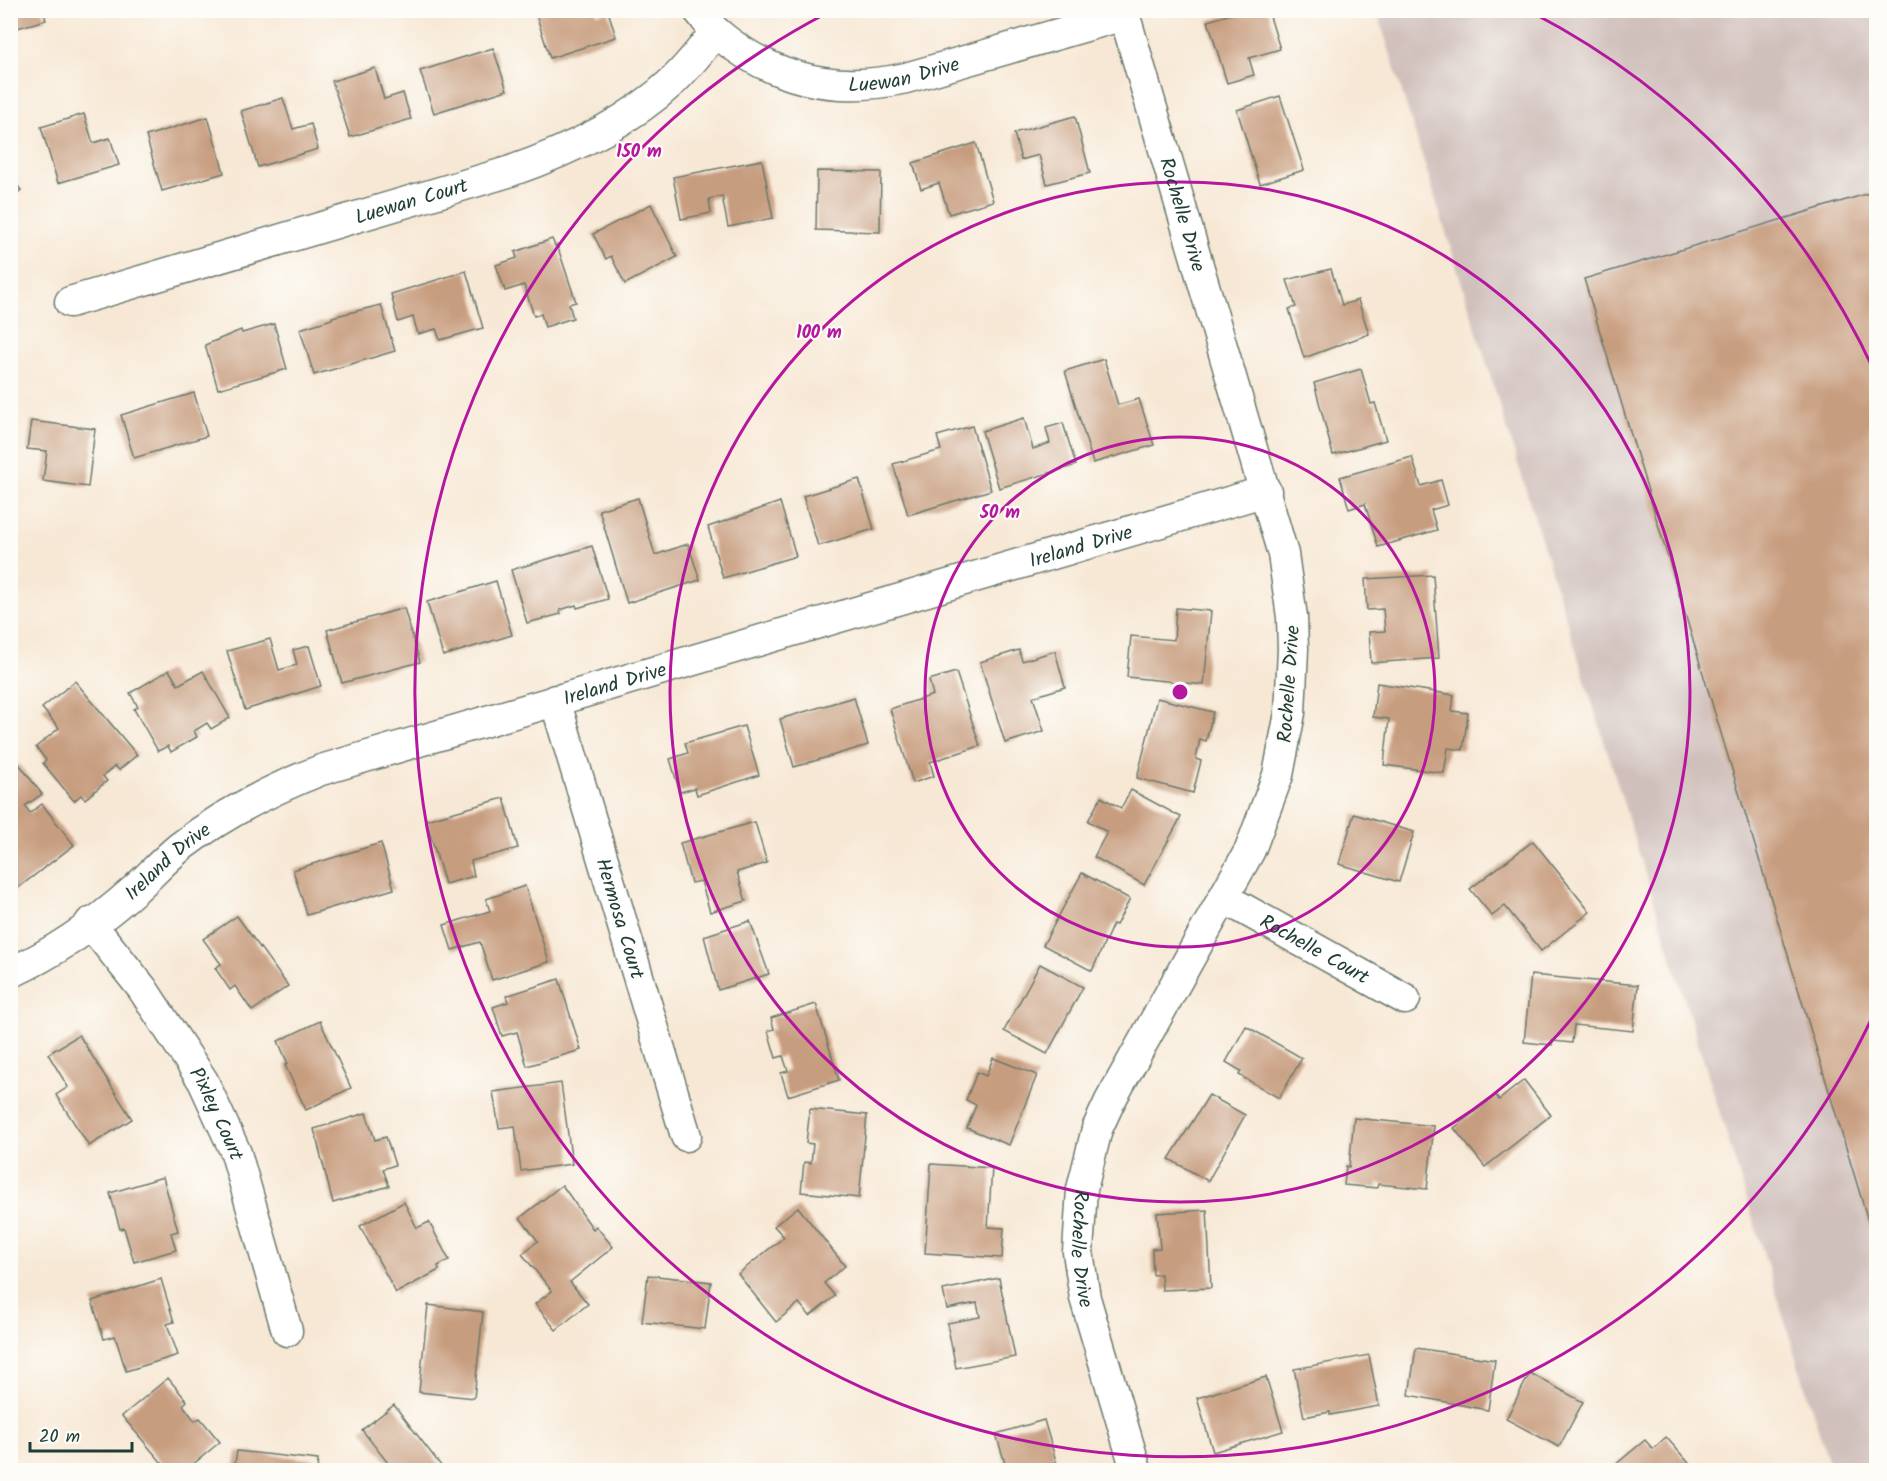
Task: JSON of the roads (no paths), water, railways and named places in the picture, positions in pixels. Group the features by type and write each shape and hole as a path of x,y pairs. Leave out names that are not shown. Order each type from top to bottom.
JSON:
{"street":[{"name":"Luewan Drive","path":"707,21 740,52 783,73 821,83 860,85 906,78 1124,13"},
{"name":"Rochelle Drive","path":"1124,13 1266,491 1283,554 1292,617 1290,713 1278,775 1257,835 1106,1110 1097,1129 1082,1189 1078,1252 1085,1298 1136,1470"},
{"name":"Luewan Court","path":"70,302 508,172 568,148 609,126 674,81 707,21"},
{"name":"Ireland Drive","path":"10,973 51,951 90,924 132,892 194,837 268,791 321,770 1266,491"},
{"name":"Hermosa Court","path":"555,700 686,1136"},
{"name":"Rochelle Court","path":"1224,898 1405,999"},
{"name":"Pixley Court","path":"90,924 142,988 203,1081 236,1154 287,1331"}]}
